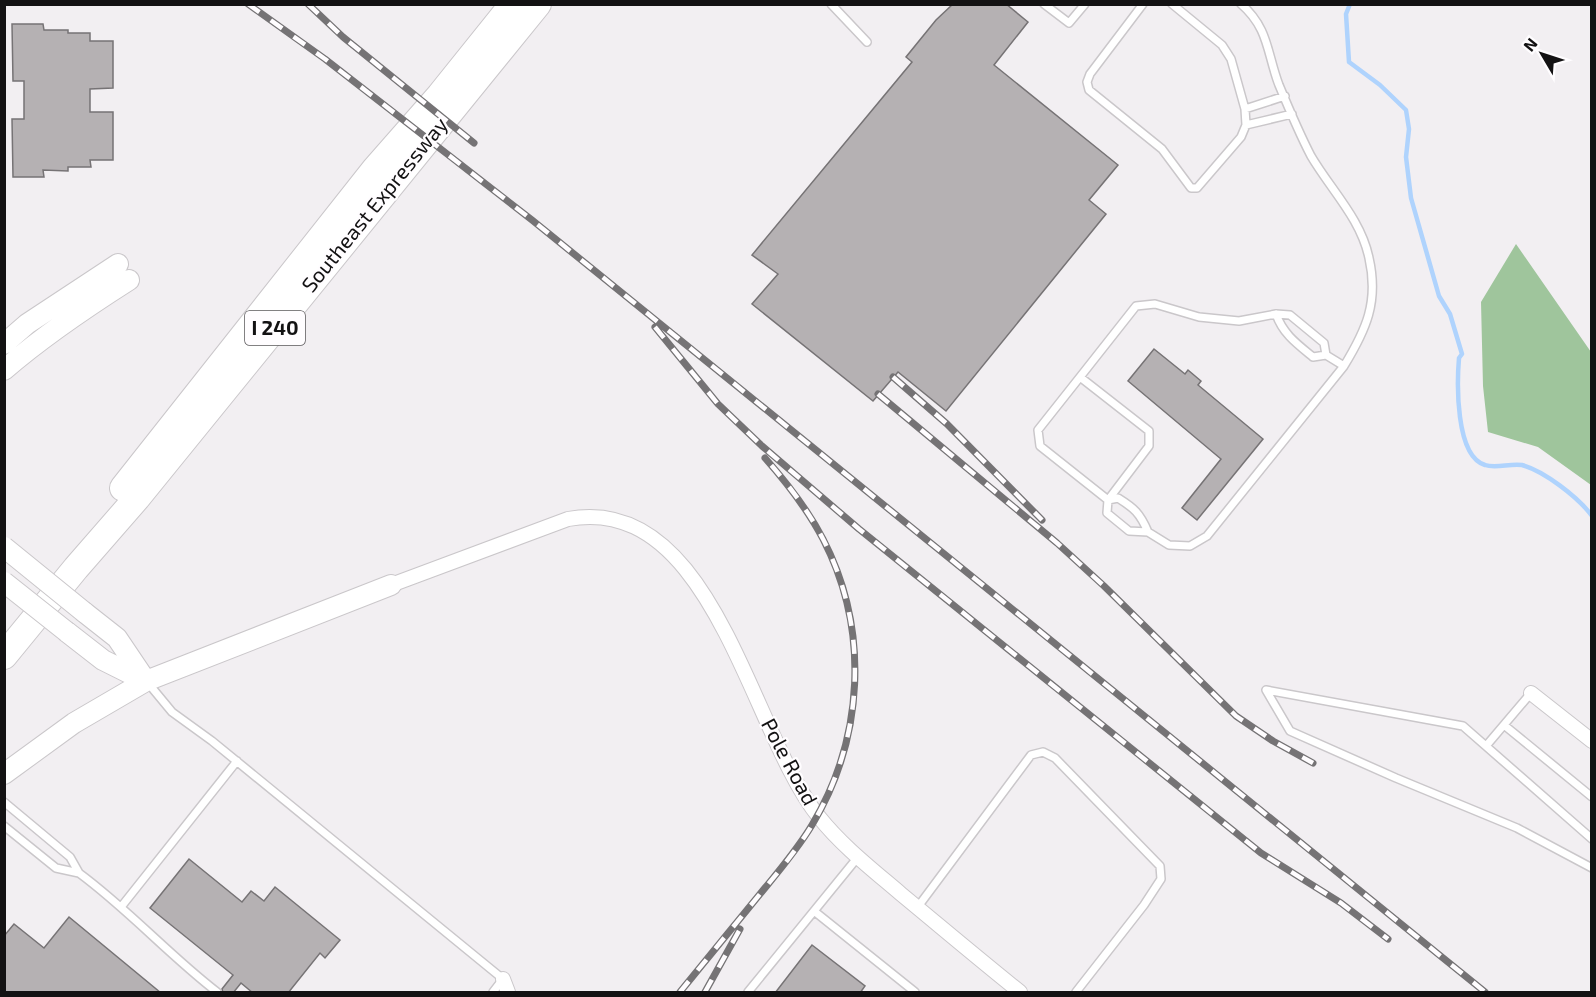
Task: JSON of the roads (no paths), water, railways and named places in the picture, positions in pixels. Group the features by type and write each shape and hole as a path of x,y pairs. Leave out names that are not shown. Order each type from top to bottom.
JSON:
{"highway":[{"name":"Southeast Expressway","path":"4,630 69,557 375,169 513,4"},
{"name":"Southeast Expressway","path":"4,656 152,479 538,4"}],"main road":[{"path":"4,344 27,324 118,264"},
{"path":"4,370 83,309 129,280"},
{"path":"4,547 117,638 146,681"},
{"path":"4,582 103,660 146,681"},
{"path":"4,774 74,723 146,681 391,585"}],"street":[{"name":"Pole Road","path":"391,585 554,523 583,516 603,517 632,524 647,533 679,562 719,621 787,766 807,802 825,825 917,908 1020,993"},
{"path":"1531,693 1592,741"}],"lane":[{"path":"831,4 867,42"},
{"path":"1044,4 1069,23 1085,4"},
{"path":"1143,4 1090,74 1087,82 1089,90 1162,149 1191,188 1197,188 1241,137 1246,125 1245,110 1231,59 1222,45 1172,4"},
{"path":"1080,377 1149,431 1149,446 1108,500 1107,513 1129,531 1148,532 1169,545 1190,546 1207,536 1344,366 1361,339 1370,315 1372,287 1370,260 1363,236 1312,156 1279,85 1262,29 1241,4"},
{"path":"1245,110 1285,96"},
{"path":"1246,125 1292,114"},
{"path":"1148,532 1141,515 1132,507 1118,498 1108,500 1040,446 1038,430 1136,306 1155,304 1200,317 1239,321 1276,314 1290,315 1324,343 1326,355"},
{"path":"1276,314 1280,327 1289,338 1313,357 1326,355 1344,366"},
{"path":"146,681 172,712 237,761 506,986 493,993"},
{"path":"1592,839 1463,726 1266,690 1290,731 1517,828 1592,868"},
{"path":"1486,746 1531,693"},
{"path":"1504,725 1592,797"},
{"path":"917,908 1031,755 1043,752 1055,758 1160,866 1161,879 1144,905 1076,993"},
{"path":"122,907 237,761"},
{"path":"4,802 70,857 80,873 105,892 187,969 217,993"},
{"path":"4,826 56,868 80,873"},
{"path":"748,993 858,857"},
{"path":"814,911 915,993"}],"waterway":[{"path":"1350,4 1346,14 1349,62 1380,85 1406,110 1409,129 1406,157 1411,198 1439,296 1450,314 1462,354 1459,358 1458,400 1463,434 1468,448 1475,459 1485,465 1522,465 1531,468 1570,493 1592,516"}],"railway":[{"path":"248,4 325,59 532,220 1485,992"},
{"path":"308,4 343,37 474,143"},
{"path":"655,327 718,404 762,446 859,529 1261,853 1341,903 1388,939"},
{"path":"893,377 947,424 1042,520"},
{"path":"878,394 1057,543 1236,716 1273,741 1313,763"},
{"path":"680,992 794,852 812,825 829,791 842,756 851,720 855,684 854,647 848,610 838,574 811,518 765,458"},
{"path":"705,992 740,929"}]}
